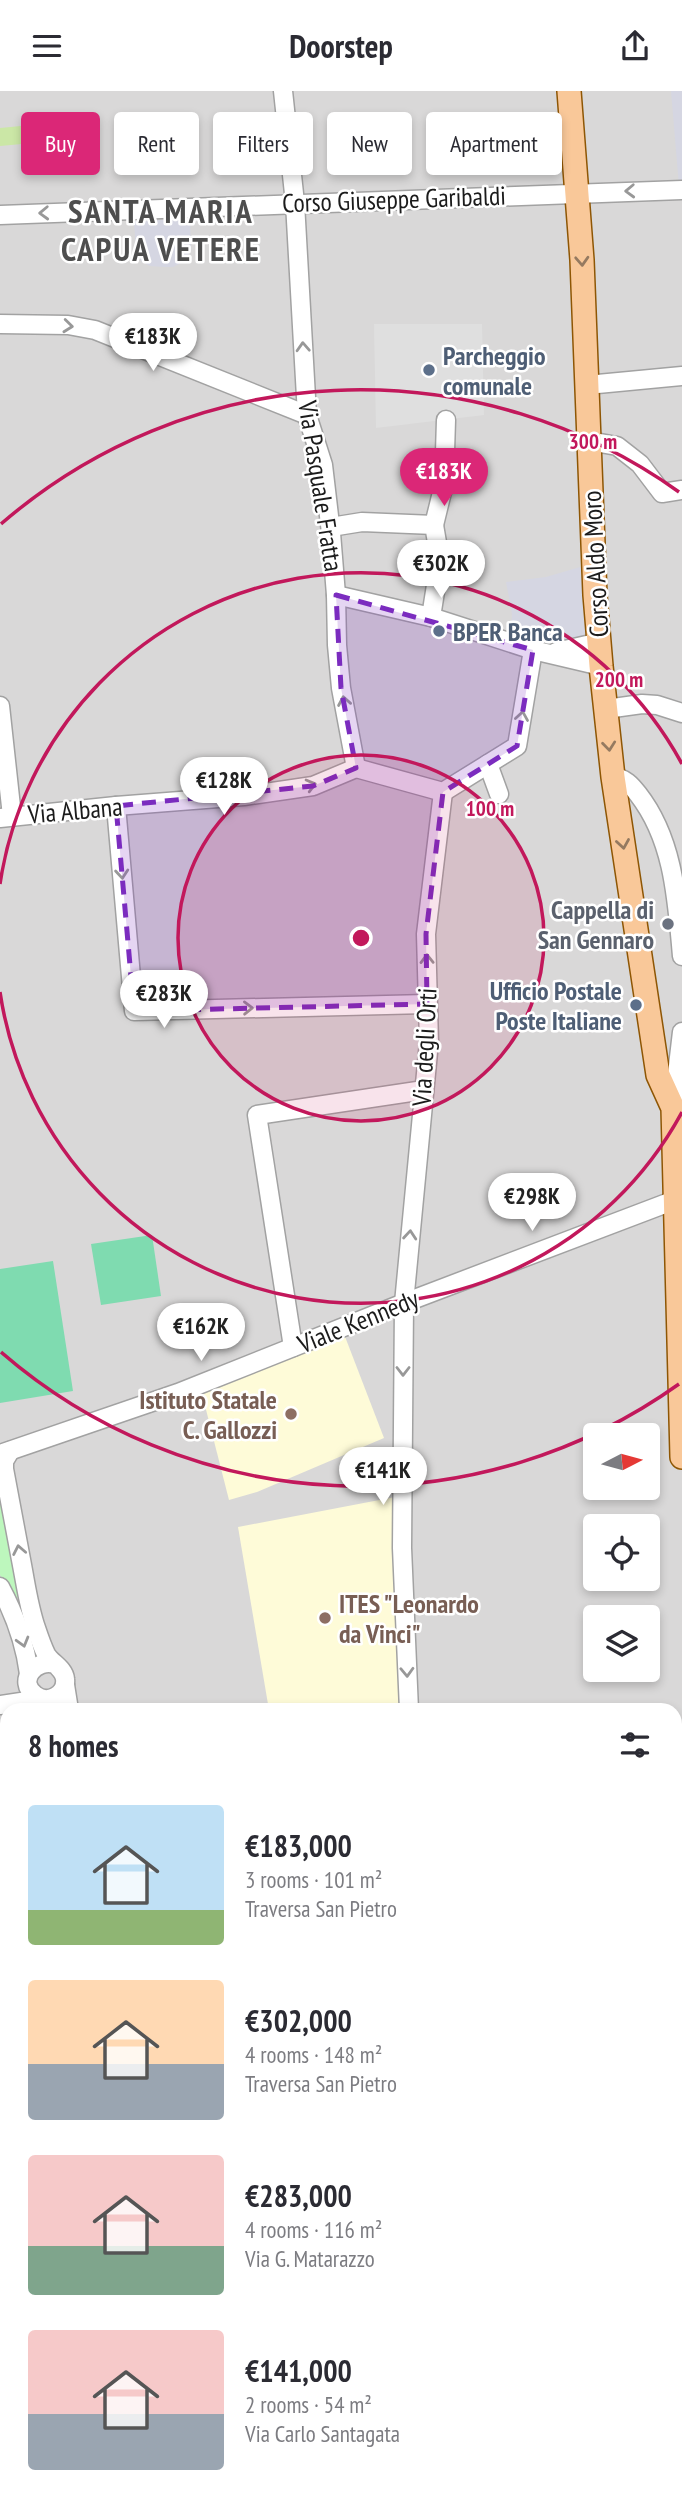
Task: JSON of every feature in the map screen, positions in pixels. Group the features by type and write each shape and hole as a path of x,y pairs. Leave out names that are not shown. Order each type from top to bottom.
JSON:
{"main road":[{"name":"Corso Aldo Moro","path":"569,91 578,193 595,595 601,666 613,777 658,1075 678,1106"},
{"path":"678,1106 675,1200 682,1457"}],"street":[{"name":"Via Pasquale Fratta","path":"283,91 295,203 307,415 323,465 337,594 340,677 356,768"},
{"name":"Corso Giuseppe Garibaldi","path":"0,215 682,190"},
{"path":"0,324 68,325 95,330 307,415"},
{"path":"587,384 682,376"},
{"path":"431,617 440,561 434,525 444,484 446,420"},
{"path":"589,441 617,446 640,464 662,493 682,491"},
{"path":"331,527 362,522 434,525"},
{"path":"337,594 431,617 533,650 601,666"},
{"path":"553,653 600,642"},
{"path":"356,768 443,792 517,746 533,650"},
{"path":"606,709 642,704 657,705 682,713"},
{"path":"0,706 6,817"},
{"path":"488,764 499,794"},
{"name":"Via Albana","path":"6,817 244,796 313,786 356,768"},
{"path":"613,777 622,778 633,787 647,806 664,839 682,956"},
{"name":"Via degli Orti","path":"409,1703 402,1548 404,1303 429,1042 426,934 443,792"},
{"path":"116,806 134,1011 427,1004"},
{"path":"678,1106 682,1032"},
{"path":"293,1347 257,1115 424,1090"},
{"name":"Viale Kennedy","path":"5,1452 178,1393 675,1200"},
{"path":"5,1452 4,1485 31,1691 49,1703 65,1685"},
{"path":"0,1587 22,1610 47,1655 63,1673 68,1703"},
{"path":"3,1703 37,1665 55,1664"}],"highlighted area":[{"path":"336,595 533,650 517,746 443,792 426,934 427,1004 134,1011 116,806 313,786 356,768 341,688"}],"shaded area":[{"name":"SANTA MARIA CAPUA VETERE","path":"0,91 682,91 682,1703 0,1703"},
{"path":"671,91 682,91 682,186 679,186"},
{"path":"190,219 191,249 185,261 173,267 150,266 142,262 136,251 134,221"},
{"name":"Parcheggio comunale","path":"374,324 482,324 484,415 376,428"},
{"path":"587,565 589,640 551,646 511,633 512,614 506,582 546,577"},
{"name":"Istituto Statale C. Gallozzi","path":"344,1334 384,1438 257,1492 229,1500 201,1390"},
{"name":"ITES \"Leonardo da Vinci\"","path":"395,1497 399,1703 268,1703 238,1527"}],"green space":[{"path":"21,126 21,144 0,146 0,128"},
{"path":"152,1235 161,1296 101,1305 91,1244"},
{"path":"53,1261 73,1391 0,1403 0,1269"},
{"path":"0,1495 20,1593 15,1599 0,1575"}],"place":[{"name":"Parcheggio comunale","path":"429,370"},
{"name":"BPER Banca","path":"439,631"},
{"name":"Cappella di San Gennaro","path":"668,924"},
{"name":"Ufficio Postale Poste Italiane","path":"636,1005"},
{"name":"Istituto Statale C. Gallozzi","path":"291,1414"},
{"name":"ITES \"Leonardo da Vinci\"","path":"325,1618"}],"district":[{"name":"SANTA MARIA CAPUA VETERE","path":"161,229"}]}
